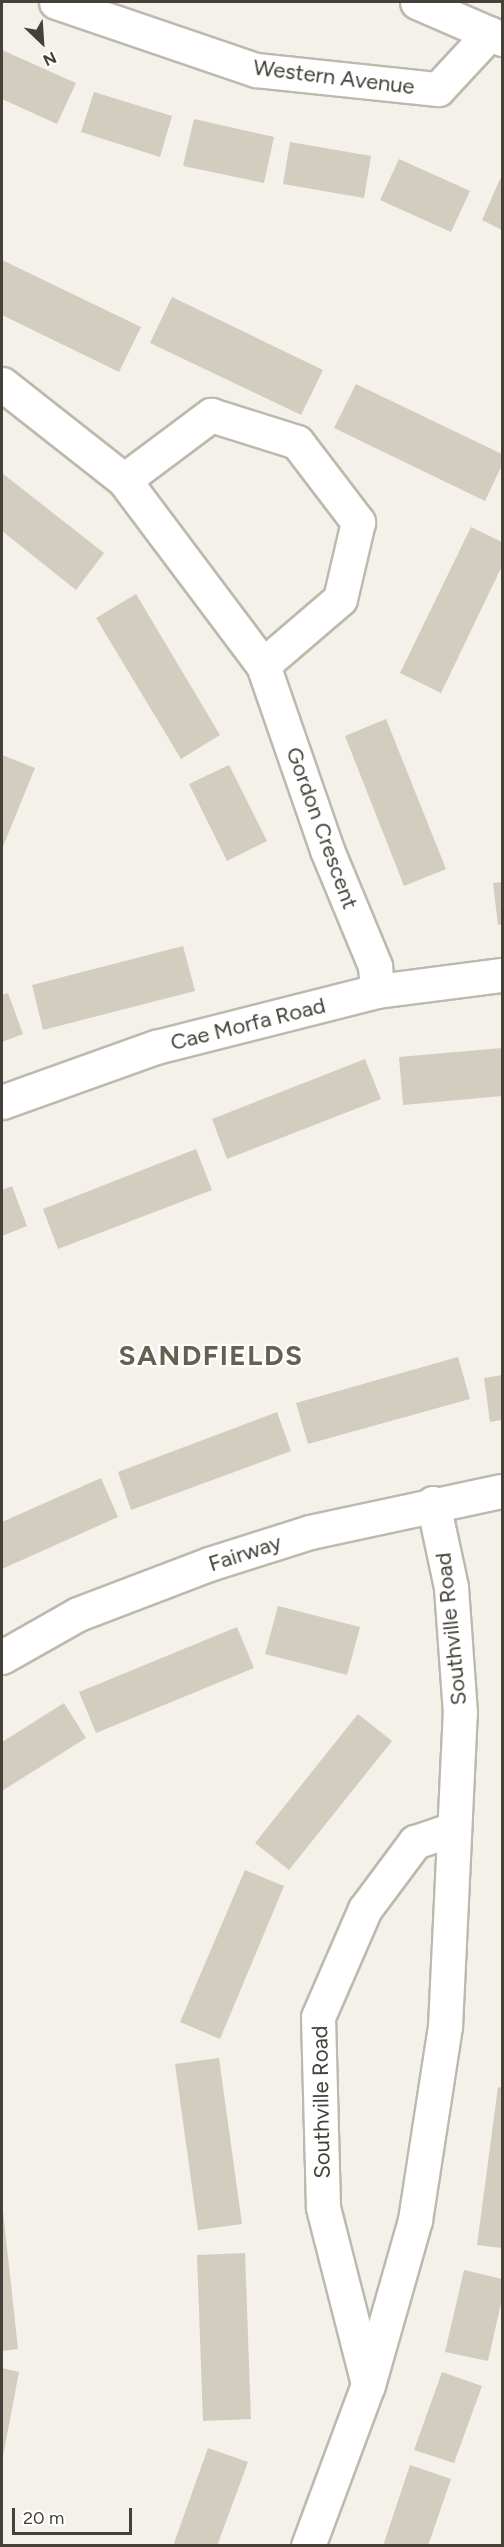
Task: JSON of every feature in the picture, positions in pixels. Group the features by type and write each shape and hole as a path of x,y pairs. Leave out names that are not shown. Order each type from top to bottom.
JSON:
{"street":[{"name":"Western Avenue","path":"56,2 256,70 438,89 496,36 417,2"},
{"name":"Gordon Crescent","path":"2,384 124,480 263,665 327,850 375,966 377,991"},
{"path":"124,480 212,414 297,442 358,522 340,599 263,665"},
{"name":"Cae Morfa Road","path":"2,1102 156,1047 377,991 502,975"},
{"name":"Fairway","path":"2,1657 78,1614 209,1564 310,1532 433,1503 502,1491"},
{"name":"Southville Road","path":"308,2546 368,2385 415,2220 443,2039 460,1713 451,1587 433,1503"},
{"name":"Southville Road","path":"368,2385 323,2206 318,2017 365,1910 415,1842 453,1829"}],"building":[{"path":"2,50 76,83 57,124 2,99"},
{"path":"94,92 172,116 160,157 81,132"},
{"path":"194,119 274,137 264,183 183,166"},
{"path":"290,142 371,156 364,198 283,184"},
{"path":"399,159 470,191 451,232 380,200"},
{"path":"500,179 502,180 502,230 482,220"},
{"path":"2,260 141,327 119,372 2,315"},
{"path":"172,297 323,370 301,415 150,343"},
{"path":"356,384 502,454 502,465 485,501 334,428"},
{"path":"2,473 104,553 76,590 2,531"},
{"path":"471,527 502,542 502,566 441,693 400,673"},
{"path":"136,594 220,735 181,759 96,618"},
{"path":"386,719 446,869 404,886 345,736"},
{"path":"2,755 35,768 2,849"},
{"path":"229,765 267,841 227,861 189,784"},
{"path":"502,882 502,924 498,925 493,883"},
{"path":"183,946 195,991 43,1030 32,985"},
{"path":"8,993 23,1034 2,1042 2,995"},
{"path":"502,1048 502,1096 403,1105 399,1057"},
{"path":"365,1059 381,1099 227,1159 212,1119"},
{"path":"196,1149 212,1190 58,1249 43,1209"},
{"path":"12,1186 27,1226 2,1236 2,1190"},
{"path":"458,1357 470,1399 308,1444 296,1403"},
{"path":"502,1375 502,1420 490,1422 484,1378"},
{"path":"277,1412 291,1451 131,1510 118,1472"},
{"path":"101,1478 118,1517 2,1569 2,1522"},
{"path":"278,1606 360,1627 347,1675 265,1654"},
{"path":"237,1627 254,1668 96,1733 79,1692"},
{"path":"64,1703 86,1738 2,1791 2,1742"},
{"path":"358,1714 392,1741 289,1870 255,1843"},
{"path":"245,1870 284,1886 220,2039 180,2022"},
{"path":"219,2058 242,2224 198,2230 175,2064"},
{"path":"498,2087 502,2088 502,2248 477,2245"},
{"path":"2,2202 18,2349 2,2351"},
{"path":"245,2253 251,2419 203,2421 197,2255"},
{"path":"464,2270 502,2279 502,2299 488,2361 445,2352"},
{"path":"2,2368 19,2372 3,2456 2,2456"},
{"path":"442,2372 482,2386 454,2463 414,2450"},
{"path":"208,2448 248,2462 217,2546 173,2546"},
{"path":"410,2465 451,2479 428,2546 383,2546"}],"district":[{"name":"SANDFIELDS","path":"211,1355"}]}
